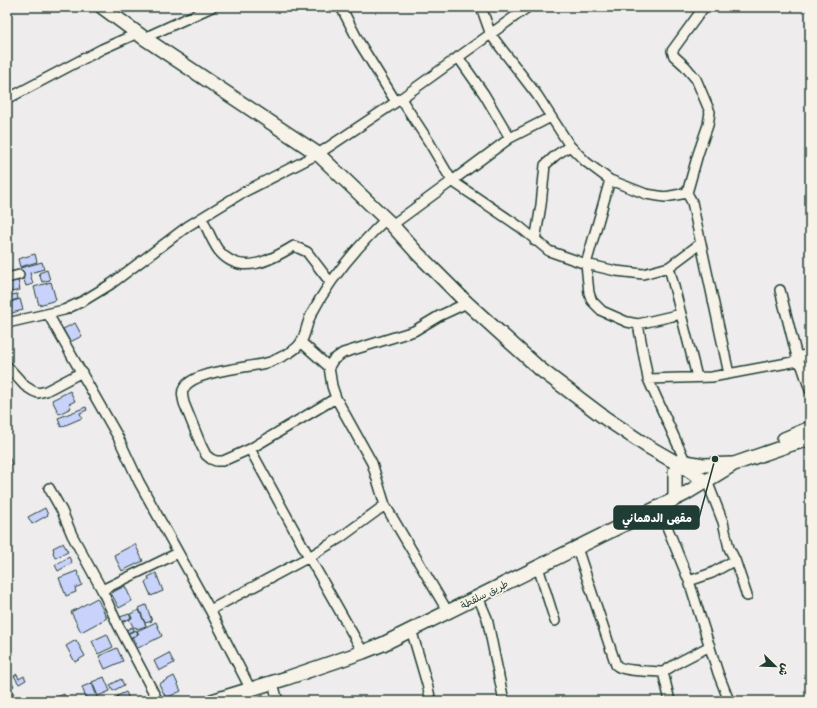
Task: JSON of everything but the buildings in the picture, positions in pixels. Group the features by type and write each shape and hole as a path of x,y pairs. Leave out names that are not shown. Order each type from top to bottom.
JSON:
{"street":[{"path":"102,7 141,35 318,154 389,222 418,254 468,303 546,374 577,398 647,446 681,467 739,462"},
{"path":"7,99 102,49 212,7"},
{"path":"341,7 359,42 398,100 429,142 452,181 520,227 535,241 549,251 586,264 616,271 643,274 669,266 701,243"},
{"path":"481,7 491,34 552,117 570,146 586,162 610,180 628,188 665,198 687,193"},
{"path":"7,323 48,314 71,307 111,284 147,256 202,218 242,193 318,154 398,100 528,7"},
{"path":"704,7 672,51 674,56 696,79 710,112 708,125 687,193 692,202 729,374"},
{"path":"458,57 484,94 510,138"},
{"path":"336,398 250,449 223,461 216,461 206,455 182,396 183,388 194,380 219,371 270,362 288,354 302,343 311,316 330,282 356,249 389,222 452,181 510,138 552,117"},
{"path":"535,241 541,205 544,165 570,146"},
{"path":"610,180 586,264 589,293 592,301 602,311 628,322 638,324 680,314"},
{"path":"202,218 218,250 228,260 238,264 249,265 261,263 294,246 307,252 330,282"},
{"path":"669,266 697,377"},
{"path":"7,278 19,275"},
{"path":"780,290 798,359 803,368 810,390"},
{"path":"448,612 384,504 372,463 336,398 332,386 329,367 333,360 342,353 414,331 439,316 468,303"},
{"path":"48,314 118,437 139,482 210,610 251,690"},
{"path":"638,324 648,379 681,467 675,500"},
{"path":"302,343 329,367"},
{"path":"648,379 712,377 798,359 810,354"},
{"path":"7,366 25,386 33,392 38,393 46,392 82,372"},
{"name":"طريق سلقطة","path":"212,701 273,683 363,652 448,612 675,500 739,462 810,428"},
{"name":"طريق سلقطة","path":"739,462 810,439"},
{"path":"647,446 668,458 703,484 722,522 729,548 735,560 747,596"},
{"path":"250,449 363,652"},
{"path":"668,458 703,484"},
{"path":"50,488 72,535 102,590 118,625 158,701"},
{"path":"210,610 309,557 340,538 384,504"},
{"path":"659,507 689,580 718,673 729,701"},
{"path":"577,548 616,665 621,669 663,672 710,646"},
{"path":"102,590 178,553"},
{"path":"689,580 712,573 735,560"},
{"path":"538,567 555,621"},
{"path":"478,596 487,618 504,701"},
{"path":"411,630 431,701"},
{"path":"663,672 670,701"},
{"path":"273,683 278,701"}],"place":[{"name":"مقهى الدهماني","path":"715,459"}]}
